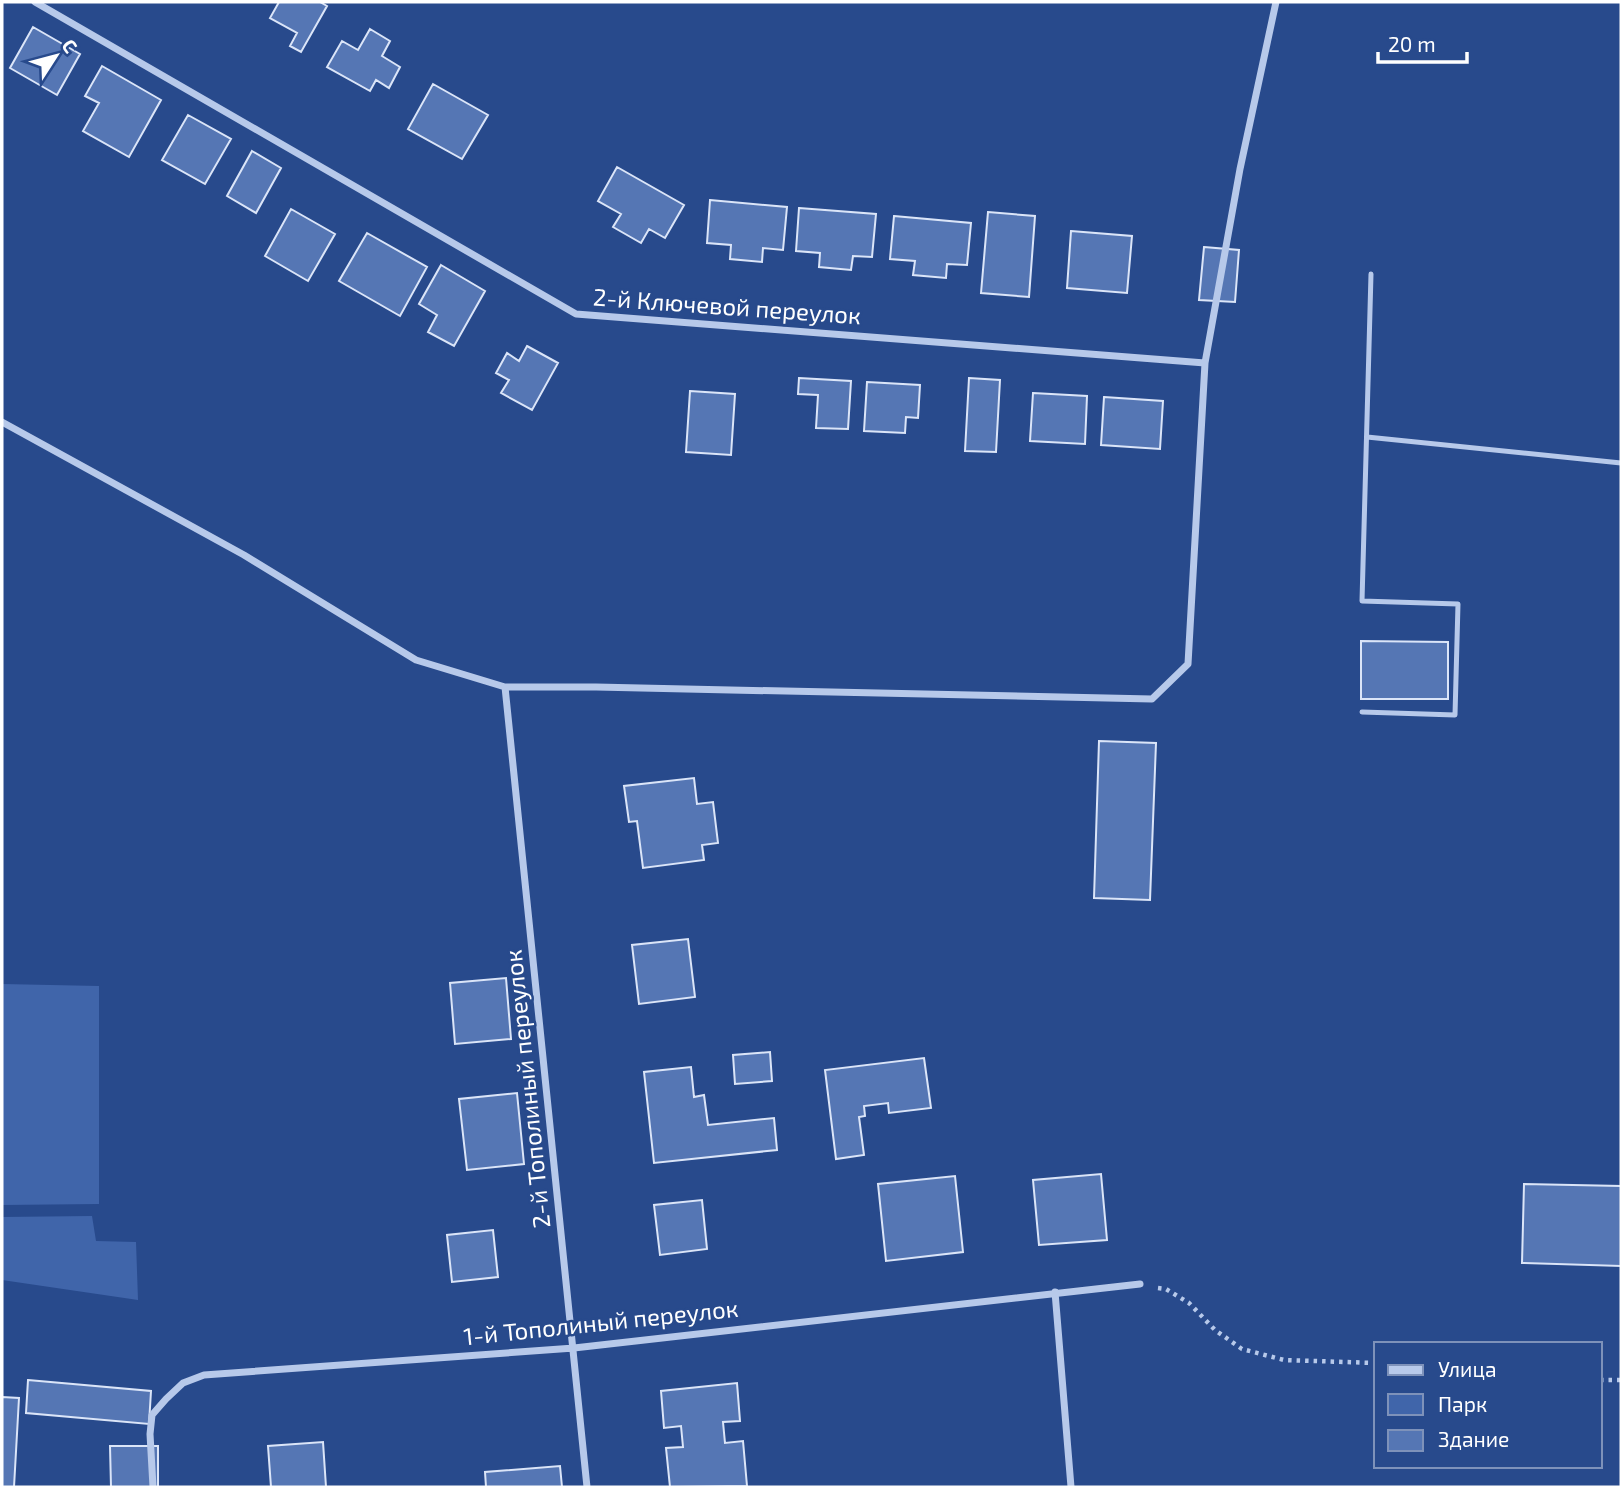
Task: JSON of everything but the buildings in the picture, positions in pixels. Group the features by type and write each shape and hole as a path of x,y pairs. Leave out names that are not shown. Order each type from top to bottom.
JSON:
{"street":[{"name":"2-й Ключевой переулок","path":"35,2 576,314 1205,363"},
{"path":"2,422 244,555 416,660 505,687 1152,699 1188,664 1205,363 1240,169 1276,2"},
{"name":"2-й Тополиный переулок","path":"505,687 587,1487"},
{"name":"1-й Тополиный переулок","path":"153,1487 150,1434 152,1415 183,1383 204,1375 574,1348 1140,1284"},
{"path":"1055,1292 1071,1487"}],"lane":[{"path":"1362,712 1455,715 1458,604 1362,601 1371,274"},
{"path":"1367,438 1621,463"}],"path":[{"path":"1140,1284 1166,1289 1189,1303 1215,1330 1242,1349 1284,1360 1374,1363"},
{"path":"1602,1380 1621,1380"}],"green space":[{"path":"2,984 99,986 99,1204 2,1205"},
{"path":"92,1216 96,1241 136,1242 138,1300 2,1280 2,1217"}]}
